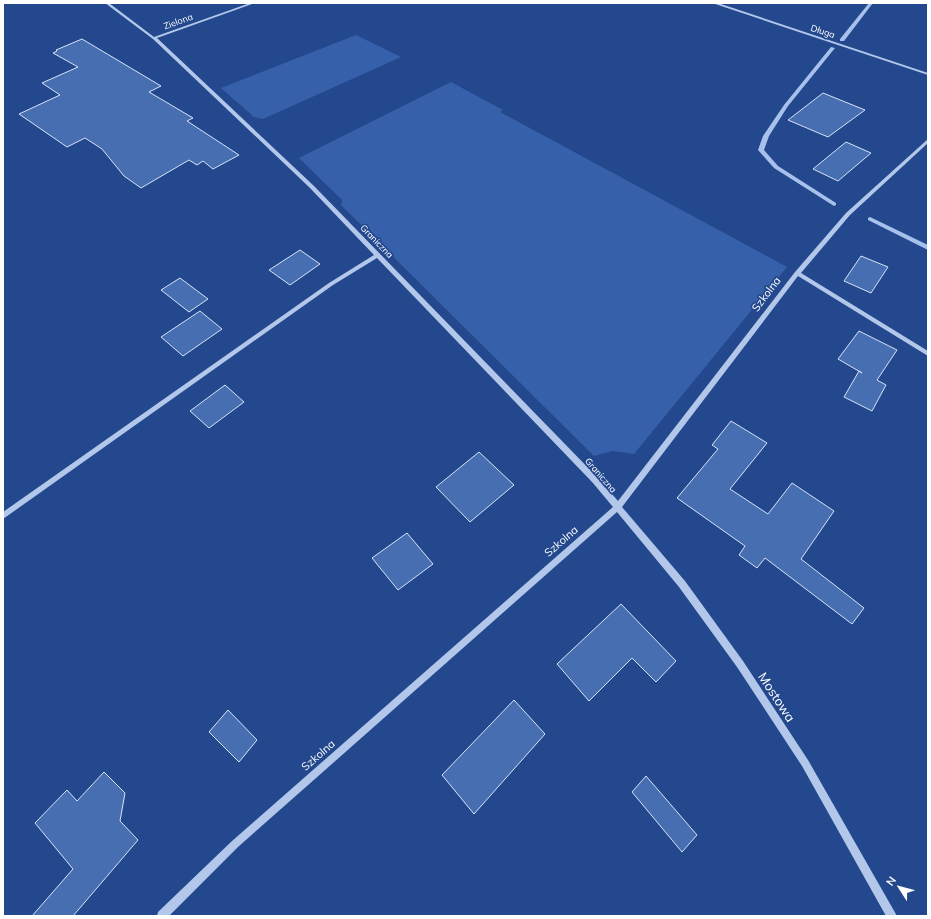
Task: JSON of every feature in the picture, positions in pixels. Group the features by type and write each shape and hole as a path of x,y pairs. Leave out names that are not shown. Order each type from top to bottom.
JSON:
{"street":[{"name":"Graniczna","path":"107,3 154,38 312,187 596,481 617,508"},
{"name":"Zielona","path":"154,38 253,3"},
{"name":"Długa","path":"714,3 928,74"},
{"name":"Szkolna","path":"162,916 235,844 617,508 797,273 848,214 928,140"},
{"path":"3,516 331,284 378,255"},
{"path":"797,273 928,354"},
{"name":"Mostowa","path":"617,508 682,584 740,664 805,763 892,916"}],"shaded area":[{"path":"356,35 401,57 263,119 254,117 221,88"},
{"path":"451,82 503,110 500,112 787,267 634,454 613,451 594,456 341,205 342,200 299,158"}],"building":[{"path":"82,39 161,86 149,92 193,118 187,121 239,155 213,169 203,161 197,165 189,160 141,188 124,176 102,149 85,138 67,147 19,114 60,95 42,83 78,67 53,53 57,51 56,50"},
{"path":"823,93 865,110 828,137 788,120"},
{"path":"846,142 871,153 838,181 813,169"},
{"path":"300,250 320,264 290,285 269,270"},
{"path":"861,256 888,267 871,293 844,281"},
{"path":"180,278 208,299 189,312 161,290"},
{"path":"200,311 222,329 183,356 161,337"},
{"path":"859,331 897,350 877,380 886,385 872,411 844,397 859,371 838,359"},
{"path":"225,385 244,402 209,428 190,411"},
{"path":"731,421 767,443 730,489 768,514 792,483 834,511 801,559 864,608 852,624 765,558 757,568 739,555 745,546 677,498 718,449 712,445"},
{"path":"479,452 514,485 470,522 436,487"},
{"path":"407,533 433,564 398,590 372,558"},
{"path":"621,604 676,661 656,682 632,658 589,701 557,664"},
{"path":"514,700 545,734 474,814 442,775"},
{"path":"228,710 257,740 239,762 209,732"},
{"path":"104,772 125,793 120,821 138,840 73,916 32,916 73,869 35,823 67,790 77,801"},
{"path":"646,776 697,835 682,852 632,792"}],"waterway":[{"path":"842,40 871,3"},
{"path":"833,48 786,106 766,136 761,150 776,167 834,204"},
{"path":"870,219 928,248"}]}
